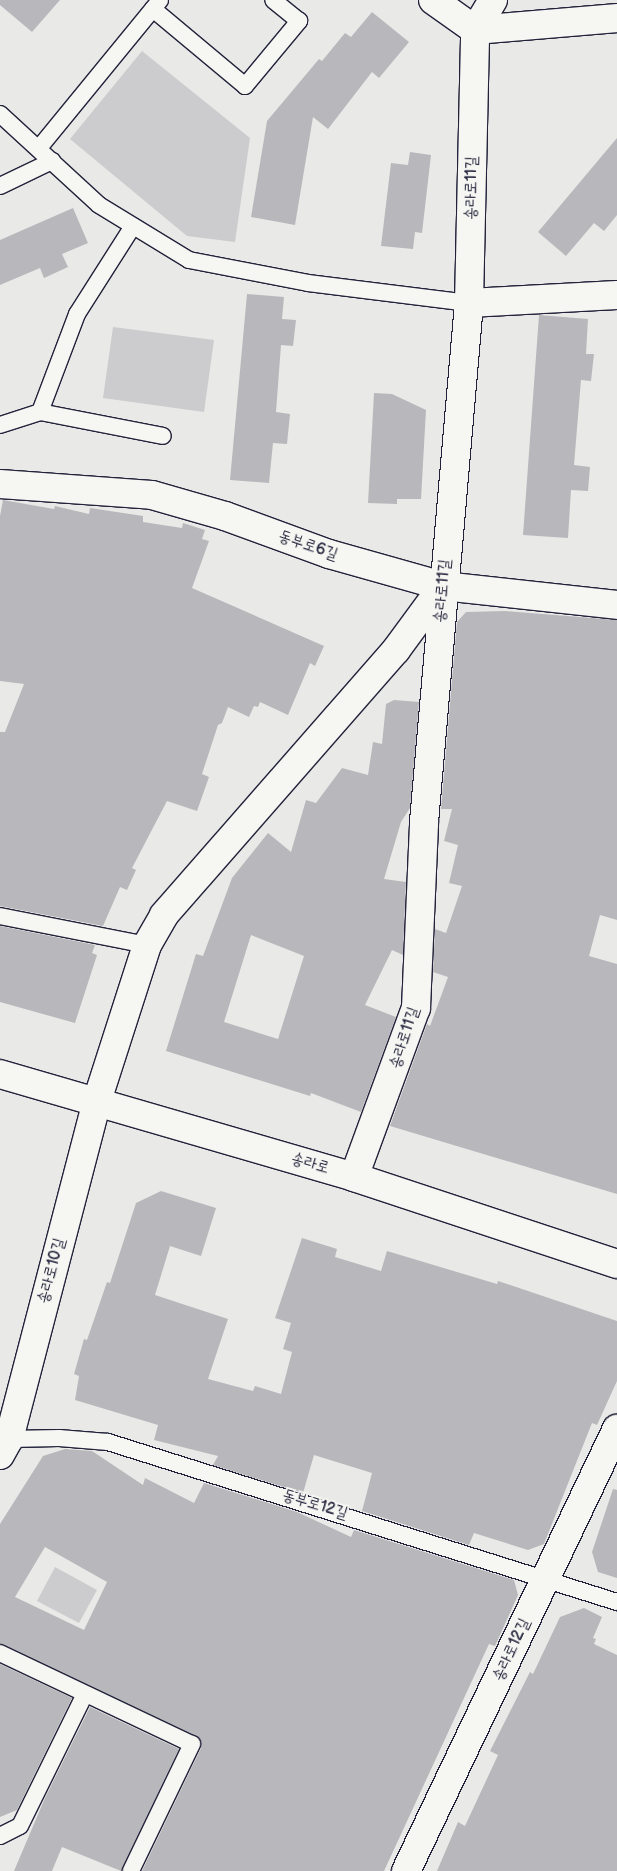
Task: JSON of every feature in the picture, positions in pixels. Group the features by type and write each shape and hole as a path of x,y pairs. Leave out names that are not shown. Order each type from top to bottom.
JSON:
{"street":[{"path":"433,0 475,30 617,18"},
{"name":"송라로11길","path":"354,1177 416,1008 424,822 469,303 475,30 493,0"},
{"path":"469,303 617,296"},
{"name":"동부로6길","path":"0,484 152,494 225,516 330,554 443,586 617,605"},
{"name":"송라로10길","path":"3,1444 96,1104 147,945 164,915 396,650 443,586"},
{"name":"송라로","path":"0,1074 96,1104 354,1177 617,1264"},
{"name":"송라로12길","path":"406,1871 617,1429"}],"lane":[{"path":"38,148 156,4 245,86 299,21 273,0"},
{"path":"0,114 99,205 189,260 308,283 469,303"},
{"path":"0,186 52,161"},
{"path":"40,412 76,314 133,226"},
{"path":"0,425 40,412 163,436"},
{"path":"0,916 147,945"},
{"name":"동부로12길","path":"3,1444 59,1438 108,1442 546,1578 617,1602"},
{"path":"0,1653 192,1744 131,1871"},
{"path":"0,1836 20,1826 85,1694"}],"shaded area":[{"path":"142,51 250,138 235,242 187,236 70,139"},
{"path":"113,327 214,340 204,412 103,398"},
{"path":"55,1567 97,1590 79,1623 37,1601"}],"building":[{"path":"0,0 60,0 32,32 0,5"},
{"path":"372,12 409,42 379,78 372,72 328,129 313,117 295,225 251,217 267,121 319,59 322,61 345,33 351,37"},
{"path":"617,138 617,215 604,231 594,223 566,256 538,232"},
{"path":"410,152 431,155 422,233 415,232 413,249 381,246 391,163 408,165"},
{"path":"73,208 88,243 62,254 68,267 44,278 40,268 0,285 0,240"},
{"path":"247,294 284,297 282,319 296,320 293,346 281,345 276,412 290,414 287,444 273,443 269,483 230,480"},
{"path":"539,315 588,319 586,354 594,354 591,381 581,380 574,465 590,467 588,491 571,490 568,538 523,535"},
{"path":"374,393 392,394 426,410 421,499 397,499 397,504 368,503"},
{"path":"3,500 54,509 55,506 89,514 90,508 143,516 143,522 182,528 183,523 205,530 202,539 209,541 192,588 324,646 315,666 310,663 288,715 260,702 258,707 254,706 249,717 228,707 222,723 218,725 202,774 209,777 197,811 167,801 132,868 136,870 127,890 120,887 103,926 0,906 0,732 5,732 24,684 0,681 0,516"},
{"path":"505,611 617,620 617,920 600,915 589,956 617,964 617,1194 390,1126 427,1024 430,1026 448,977 433,972 435,929 446,933 462,886 449,883 458,845 444,841 452,809 441,809 457,622 466,612"},
{"path":"394,700 419,702 410,808 401,822 384,879 406,882 403,955 392,950 365,1005 396,1017 361,1112 311,1093 310,1096 166,1051 196,954 203,956 232,878 268,833 291,852 306,800 316,803 342,768 368,775 373,742 382,744 386,704","holes":["251,935 304,956 278,1039 224,1022"]},
{"path":"0,926 95,945 92,953 97,955 75,1023 0,1002"},
{"path":"161,1191 216,1208 201,1256 170,1246 155,1295 228,1319 208,1379 253,1391 255,1386 281,1394 292,1352 283,1349 291,1323 275,1318 302,1238 337,1249 335,1257 381,1271 387,1251 497,1284 498,1281 617,1321 617,1381 597,1425 592,1423 544,1544 528,1550 474,1533 469,1545 362,1511 372,1473 314,1455 303,1493 213,1465 218,1456 154,1440 158,1425 75,1400 79,1376 74,1374 84,1339 87,1340 107,1282 110,1283 136,1203"},
{"path":"65,1449 92,1451 143,1485 145,1478 194,1503 204,1483 297,1512 351,1537 354,1530 514,1580 518,1595 495,1646 489,1644 384,1871 142,1871 201,1748 200,1739 0,1643 0,1524 43,1456","holes":["45,1547 107,1582 84,1630 15,1597"]},
{"path":"613,1489 617,1490 617,1578 598,1572 592,1552"},
{"path":"584,1608 602,1617 593,1638 596,1639 594,1644 617,1655 617,1871 437,1871 458,1822 465,1826 498,1755 490,1751 530,1672 533,1674 560,1617"},
{"path":"0,1664 72,1698 17,1810 0,1817"},
{"path":"90,1707 179,1749 121,1871 62,1847 52,1871 14,1871 45,1798"}]}
